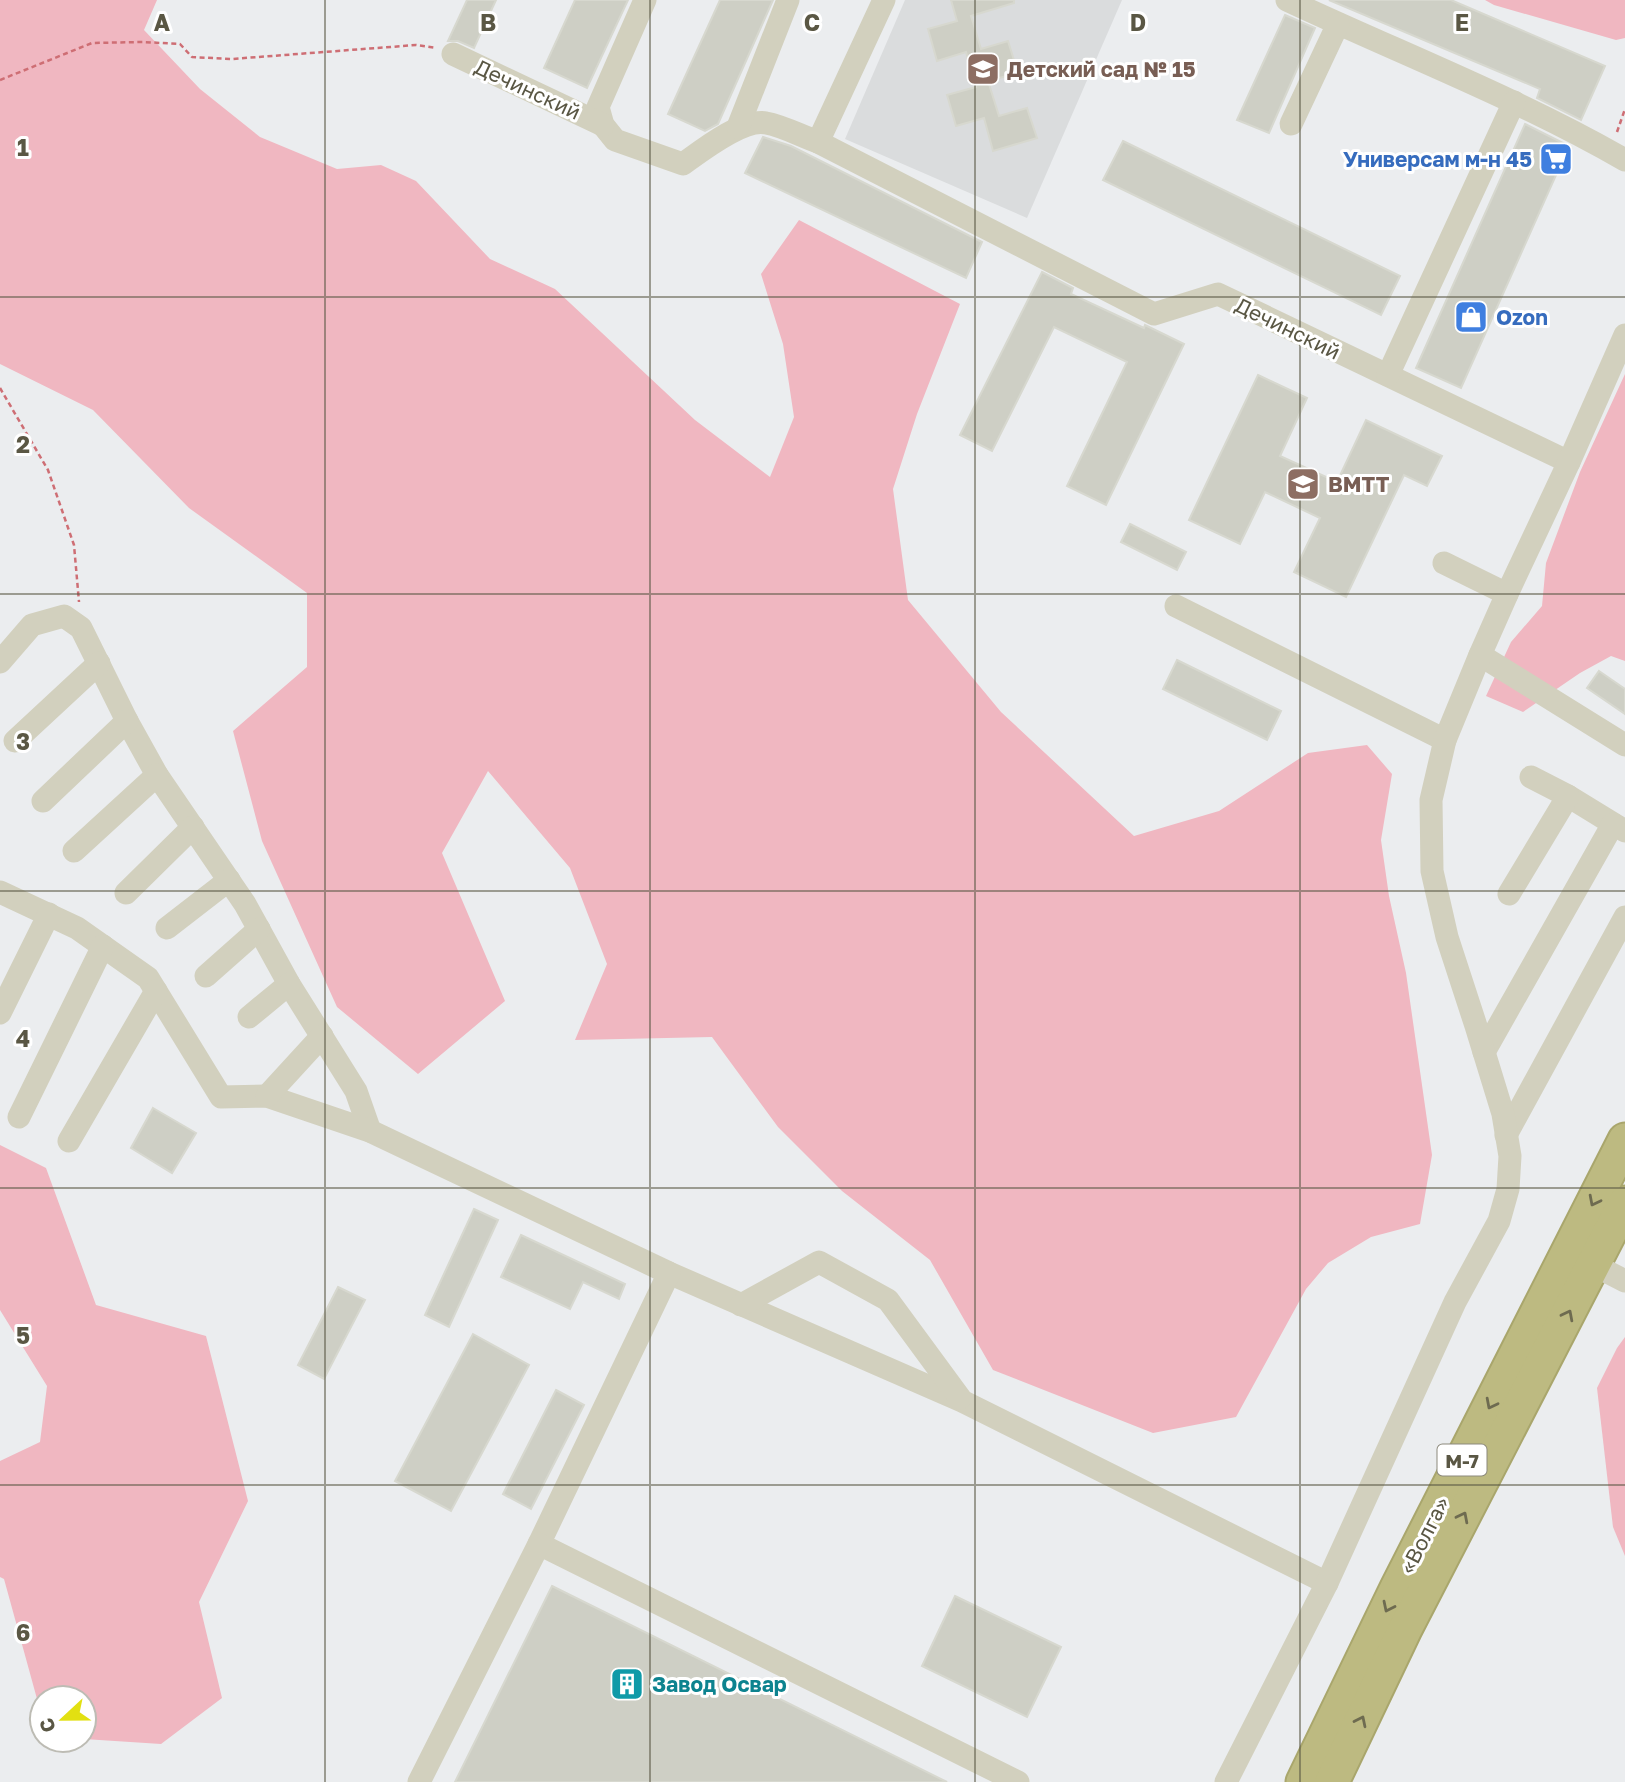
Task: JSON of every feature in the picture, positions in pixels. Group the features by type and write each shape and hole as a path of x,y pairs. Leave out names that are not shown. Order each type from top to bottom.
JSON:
{"highway":[{"name":"«Волга»","path":"1303,1782 1397,1588 1625,1140"},
{"name":"«Волга»","path":"1332,1782 1405,1629 1625,1203"}],"street":[{"name":"Дечинский","path":"645,0 598,107 603,125 615,140 682,164 738,127 764,122 818,142 1154,314 1218,294 1569,462"},
{"path":"738,127 788,0"},
{"path":"1287,0 1514,102 1576,132 1617,156"},
{"path":"818,142 882,1"},
{"path":"1291,124 1338,24"},
{"name":"Дечинский","path":"453,54 603,125"},
{"path":"1388,376 1514,102"},
{"path":"1226,1782 1327,1583 1455,1302 1499,1221 1508,1189 1510,1156 1503,1114 1447,937 1432,871 1431,800 1445,740 1480,655 1625,335"},
{"path":"1444,563 1507,594"},
{"path":"1176,606 1445,740"},
{"path":"0,662 32,625 64,615 81,628 127,721 158,775 229,880 289,984 356,1091 370,1131"},
{"path":"1480,655 1625,745"},
{"path":"15,741 99,663"},
{"path":"43,801 127,721"},
{"path":"74,851 158,775"},
{"path":"1484,1052 1619,827 1531,777"},
{"path":"1509,894 1568,796"},
{"path":"126,893 193,827"},
{"path":"167,928 229,880"},
{"path":"0,892 77,928 148,978 220,1097 267,1096 370,1131 669,1273 962,1401 1327,1583"},
{"path":"0,1013 48,914"},
{"path":"1506,1135 1625,917"},
{"path":"206,976 259,929"},
{"path":"19,1117 103,946"},
{"path":"249,1017 289,984"},
{"path":"69,1142 156,991"},
{"path":"267,1096 322,1036"},
{"path":"741,1304 819,1262 888,1300 962,1401"},
{"path":"1594,1265 1625,1281"},
{"path":"419,1782 539,1544 669,1273"},
{"path":"539,1544 1018,1782"}],"path":[{"path":"0,80 92,43 180,44 192,57 232,60 416,45 453,54"},
{"path":"1617,156 1625,109"},
{"path":"0,388 48,470 74,545 81,628"}],"shaded area":[{"path":"0,0 157,0 144,30 200,89 260,137 337,169 381,165 416,181 490,259 555,289 695,420 770,477 794,417 783,344 761,274 799,220 960,304 917,414 893,489 908,600 1001,712 1134,836 1219,811 1308,753 1367,745 1392,774 1381,840 1389,896 1406,973 1432,1155 1420,1224 1371,1237 1328,1263 1306,1289 1236,1417 1153,1433 993,1370 930,1260 842,1191 778,1127 712,1037 575,1040 607,964 570,868 488,771 442,853 505,1001 418,1074 337,1007 262,841 233,731 307,667 307,593 189,508 93,410 0,364"},
{"name":"Детский сад № 15","path":"905,0 1122,0 1027,218 845,139"},
{"path":"1485,0 1625,0 1625,38 1616,40 1494,5"},
{"path":"1625,374 1625,661 1611,656 1580,673 1523,712 1486,696 1511,642 1542,606 1546,563 1580,472"},
{"path":"0,1145 46,1168 96,1305 206,1336 248,1501 199,1602 222,1698 161,1744 98,1740 98,1684 33,1684 4,1579 0,1577 0,1461 40,1442 47,1386 0,1310"},
{"path":"1625,1337 1625,1556 1613,1527 1597,1388"}],"building":[{"path":"467,0 496,0 474,48 458,41 448,41"},
{"path":"575,0 628,0 587,88 544,68"},
{"path":"720,0 773,0 718,124 705,131 668,114"},
{"path":"951,0 1014,0 1014,3 971,16 981,49 1008,41 1018,73 988,81 999,116 1027,108 1037,138 993,151 984,118 956,126 947,95 976,87 966,52 937,61 928,29 957,21"},
{"path":"1329,0 1451,0 1605,66 1581,120 1537,98 1540,89"},
{"path":"1285,15 1315,28 1269,133 1237,120"},
{"path":"1525,124 1569,146 1461,388 1416,368"},
{"path":"763,137 791,146 982,242 966,278 745,173"},
{"path":"1123,141 1400,276 1381,315 1103,180"},
{"path":"1042,272 1073,288 1071,294 1184,344 1106,505 1067,486 1127,362 1054,327 992,451 960,435"},
{"name":"ВМТТ","path":"1258,375 1307,398 1280,456 1337,482 1366,420 1442,456 1427,486 1404,475 1346,597 1294,572 1320,518 1265,492 1240,544 1189,520"},
{"path":"1130,524 1186,552 1177,570 1121,542"},
{"path":"1177,660 1281,711 1267,740 1163,689"},
{"path":"1599,671 1625,689 1625,714 1587,688"},
{"path":"153,1108 196,1133 172,1173 131,1148"},
{"path":"474,1209 498,1220 449,1327 425,1315"},
{"path":"521,1235 625,1284 619,1299 583,1282 570,1309 501,1277"},
{"path":"338,1287 365,1300 324,1379 298,1365"},
{"path":"473,1334 529,1365 451,1511 395,1481"},
{"path":"556,1390 584,1405 531,1509 503,1494"},
{"name":"Завод Освар","path":"552,1586 947,1782 455,1782"},
{"path":"955,1596 1061,1647 1027,1717 922,1666"}],"place":[{"name":"Детский сад № 15","path":"983,69"},
{"name":"Универсам м-н 45","path":"1556,159"},
{"name":"Ozon","path":"1471,317"},
{"name":"ВМТТ","path":"1303,484"},
{"name":"Завод Освар","path":"627,1684"}]}
